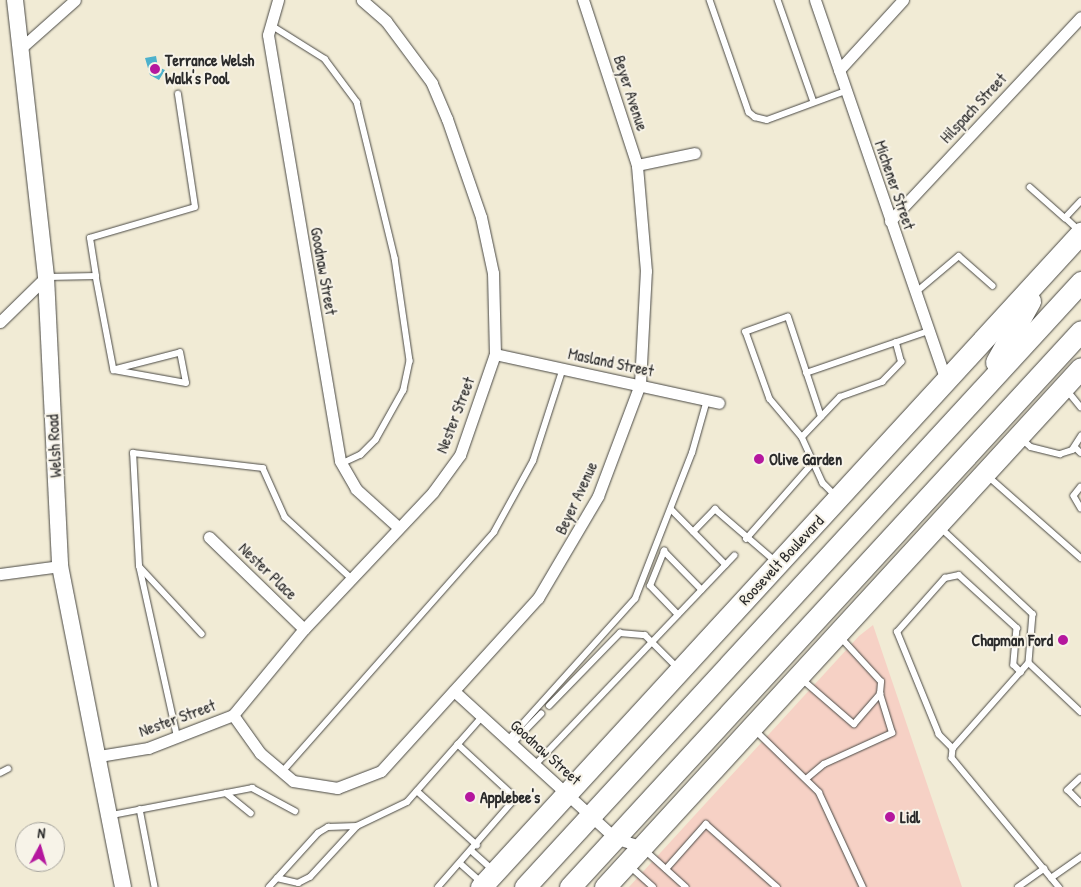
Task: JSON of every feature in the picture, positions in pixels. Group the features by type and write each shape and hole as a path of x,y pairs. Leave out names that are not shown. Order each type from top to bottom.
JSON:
{"highway":[{"name":"Roosevelt Boulevard","path":"486,881 1081,233"},
{"path":"977,395 1048,269"},
{"name":"Roosevelt Boulevard","path":"525,887 1081,282"},
{"path":"570,887 1081,331"},
{"path":"991,466 1048,366"},
{"path":"604,887 1081,368"},
{"path":"516,887 540,870"}],"main road":[{"name":"Welsh Road","path":"15,0 46,277 60,566 99,756 123,887"}],"street":[{"path":"21,48 75,0"},
{"name":"Goodnaw Street","path":"278,0 268,35 342,464 356,489 397,526"},
{"name":"Nester Street","path":"99,756 177,737 233,715 304,629 397,526 434,492 460,455 495,354 493,273 481,217 447,119 432,83 386,21 362,0"},
{"name":"Beyer Avenue","path":"233,715 260,753 293,781 337,788 381,772 538,598 574,543 598,496 640,384 646,271 638,165 583,0"},
{"name":"Michener Street","path":"815,0 946,380"},
{"path":"839,70 903,0"},
{"name":"Hilspach Street","path":"890,221 1081,17"},
{"path":"638,165 695,154"},
{"path":"0,322 46,277"},
{"name":"Masland Street","path":"495,354 640,384 719,404"},
{"name":"Nester Place","path":"209,537 304,629"},
{"path":"0,574 60,566"},
{"name":"Goodnaw Street","path":"454,691 616,838 642,847"},
{"name":"Goodnaw Street","path":"616,838 626,863"}],"lane":[{"path":"710,0 749,112 766,120 846,91"},
{"path":"778,0 814,102"},
{"path":"271,25 326,59 357,102 395,258 410,361 404,390 376,440 361,455 342,464"},
{"path":"114,370 90,238 196,207 178,94"},
{"path":"1030,187 1081,233"},
{"path":"1065,218 1081,200"},
{"path":"915,293 959,256 993,286"},
{"path":"46,277 96,276"},
{"path":"821,417 788,317 746,332 770,399 802,437 812,464 838,498"},
{"path":"806,373 929,331"},
{"path":"802,437 840,397 882,382 901,362 896,343"},
{"path":"180,354 186,383 159,378 114,370 180,354"},
{"path":"282,772 494,532 533,461 563,368"},
{"path":"1064,387 1081,407"},
{"path":"510,742 635,599 671,509 706,400"},
{"path":"1019,436 1048,453 1075,447 1081,436"},
{"path":"1075,447 1081,453"},
{"path":"177,737 139,566 133,453 263,468 285,517 351,578"},
{"path":"746,539 812,464"},
{"path":"991,466 1081,558"},
{"path":"1081,487 1074,496 1081,508"},
{"path":"671,509 726,565"},
{"path":"693,532 715,509 746,539 778,563"},
{"path":"937,525 1033,614 1029,663 953,749"},
{"path":"678,615 650,586 664,552 702,590"},
{"path":"535,765 734,556"},
{"path":"139,566 202,634"},
{"path":"1021,672 1014,665 1017,628 959,575 945,578 897,632 939,735 953,749 955,766 1059,887"},
{"path":"549,706 620,633 644,635 680,670"},
{"path":"798,676 854,724 880,694 881,682 837,633"},
{"path":"1029,663 1081,712"},
{"path":"806,779 824,764 892,734 886,702 880,694"},
{"path":"510,742 541,714"},
{"path":"277,878 298,883 310,877 357,826 407,802 482,717"},
{"path":"751,727 819,792 863,887"},
{"path":"438,887 472,851 513,801 512,795 458,745"},
{"path":"0,774 8,769"},
{"path":"1081,778 1068,790 1081,803"},
{"path":"110,815 252,788 295,811"},
{"path":"417,791 477,845"},
{"path":"226,793 251,813"},
{"path":"140,809 155,887"},
{"path":"666,869 706,824 777,887"},
{"path":"269,887 318,833 328,827 357,826"},
{"path":"642,847 686,887"},
{"path":"472,851 486,881"},
{"path":"1051,878 1081,857"},
{"path":"460,863 486,881"},
{"path":"626,863 650,886"},
{"path":"1018,887 1044,870"}],"shaded area":[{"path":"873,625 962,887 629,887 859,636"}],"water":[{"name":"Terrance Welsh Walk's Pool","path":"156,56 158,67 165,70 159,80 150,75 145,58"}],"place":[{"name":"Terrance Welsh Walk's Pool","path":"155,69"},
{"name":"Olive Garden","path":"759,459"},
{"name":"Chapman Ford","path":"1063,640"},
{"name":"Applebee's","path":"470,797"},
{"name":"Lidl","path":"890,817"}]}
